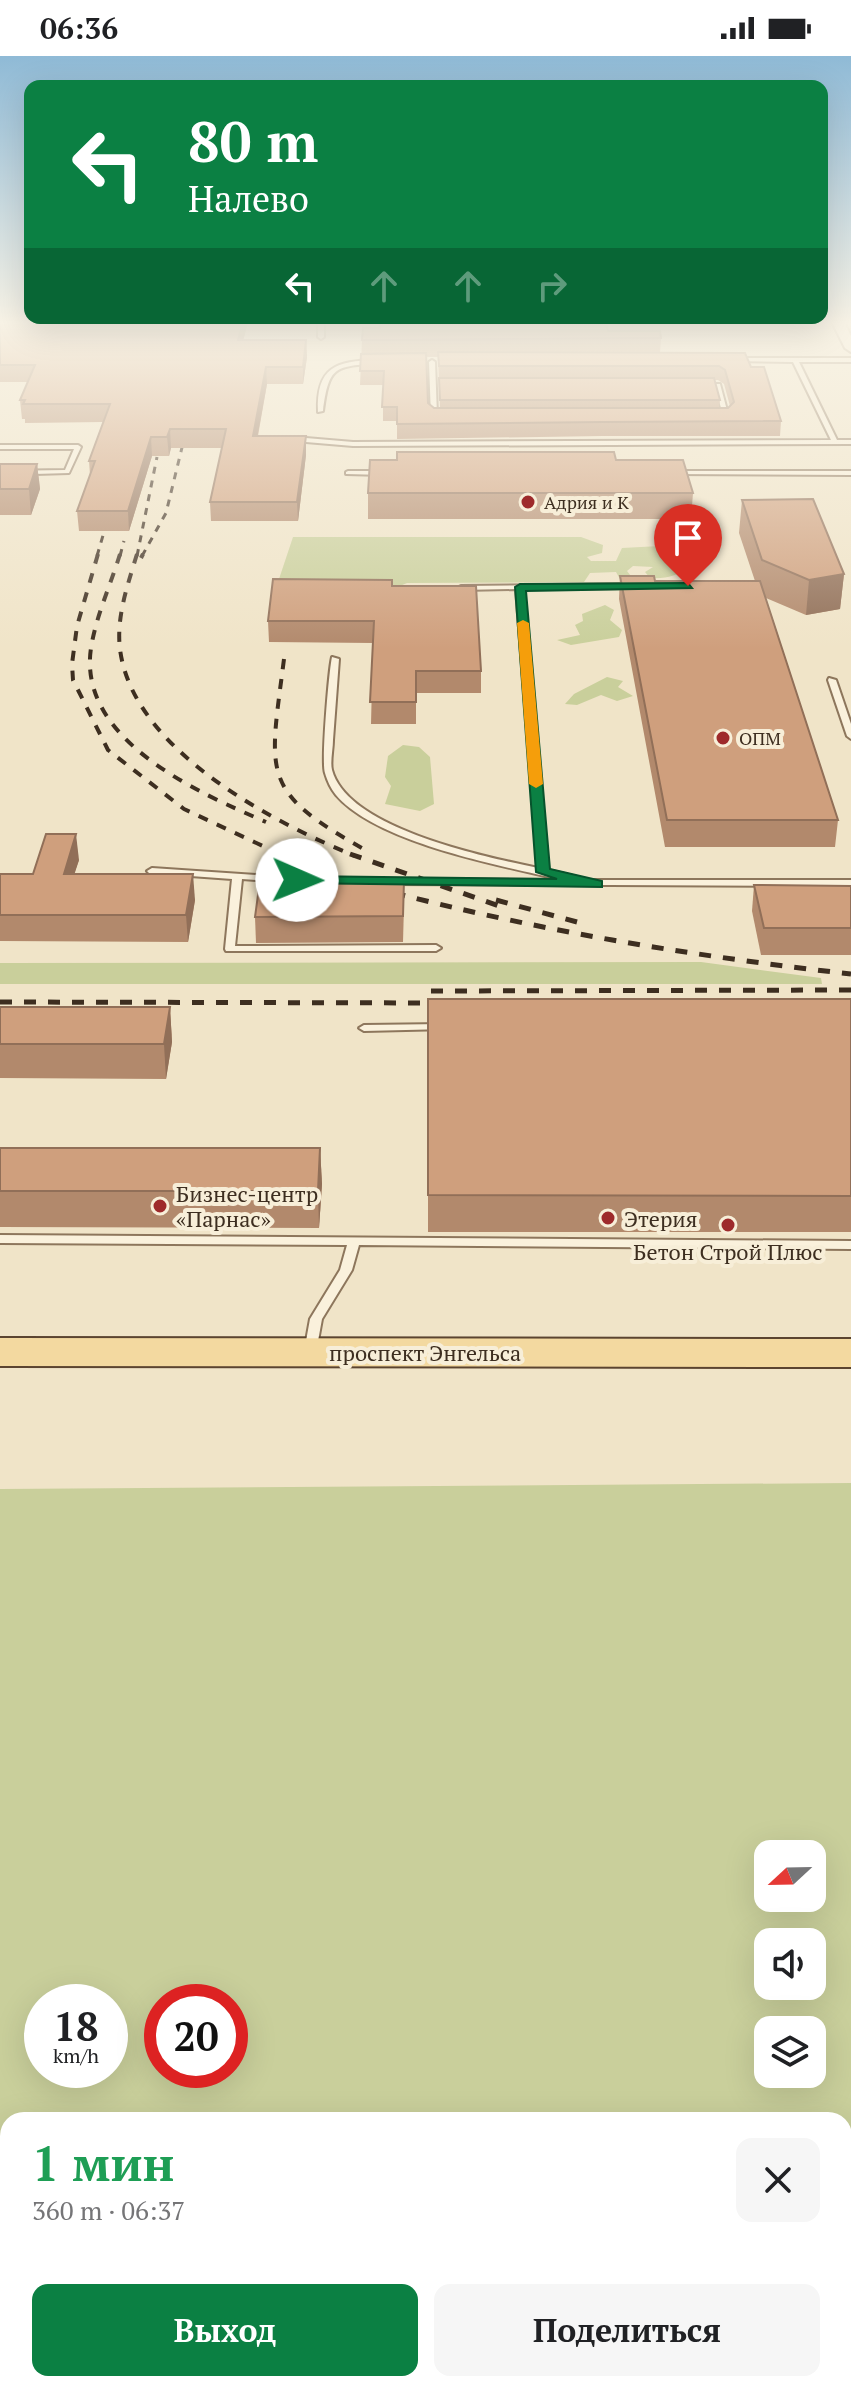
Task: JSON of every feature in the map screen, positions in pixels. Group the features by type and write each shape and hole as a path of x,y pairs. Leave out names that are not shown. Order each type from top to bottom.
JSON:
{"main road":[{"name":"проспект Энгельса","path":"0,1352 851,1353"},
{"name":"проспект Энгельса","path":"0,1376 851,1377"}],"lane":[{"path":"830,431 835,442"},
{"path":"306,440 353,444 851,442"},
{"path":"0,447 78,447 67,472 0,473"},
{"path":"348,473 395,473"},
{"path":"662,473 851,473"},
{"path":"446,588 643,586"},
{"path":"520,587 543,872"},
{"path":"335,659 327,769 329,784 340,797 367,814 434,845 596,884"},
{"path":"832,680 851,736"},
{"path":"152,871 237,879 312,881"},
{"path":"237,879 230,949 436,948"},
{"path":"383,882 851,883"},
{"path":"364,1028 456,1027"},
{"path":"0,1239 353,1244 851,1245"},
{"path":"310,1352 316,1319 346,1270 353,1244"}],"green space":[{"path":"293,537 581,537 603,545 602,553 587,557 591,561 616,561 622,548 660,546 691,564 678,574 656,578 650,578 645,572 653,567 633,566 627,571 634,580 621,581 616,572 590,573 584,582 407,583 395,588 296,586 279,579"},
{"path":"605,605 614,610 610,620 622,630 619,637 571,645 557,640 580,635 575,625 583,621 582,614"},
{"path":"607,677 623,681 618,687 633,696 617,701 601,695 577,705 565,704 574,694"},
{"path":"403,745 419,747 430,757 434,804 420,811 385,804 391,786 385,777 388,756"},
{"path":"701,962 821,978 822,984 0,984 0,963"},
{"path":"851,1483 851,2112 0,2112 0,1489"}],"building":[{"path":"100,431 169,431 167,437 151,437 128,511 77,511 95,461 89,461"},
{"path":"226,431 254,431 253,436 306,436 297,502 210,502"},
{"path":"397,452 614,452 616,460 683,460 693,493 368,493 370,460 397,460"},
{"path":"0,464 37,464 29,489 0,489"},
{"path":"813,499 844,574 809,580 762,560 742,500"},
{"name":"ОПМ","path":"620,576 654,576 655,581 760,581 838,820 667,820"},
{"path":"273,579 392,580 392,586 476,586 481,671 416,671 416,702 370,702 374,621 268,621"},
{"path":"46,834 76,834 64,874 193,874 186,915 0,915 0,874 33,874"},
{"path":"260,880 404,880 403,916 255,917"},
{"path":"754,885 851,886 851,928 764,928"},
{"path":"428,999 851,999 851,1196 428,1195"},
{"path":"0,1007 170,1007 164,1044 0,1044"},
{"path":"0,1148 320,1148 318,1191 0,1191"}],"railway":[{"path":"142,556 166,513 186,431"},
{"path":"137,556 157,457"},
{"path":"97,556 104,532"},
{"path":"120,556 124,541"},
{"path":"98,554 77,626 72,664 73,680 108,750 184,809 284,856"},
{"path":"120,554 91,648 92,681 103,710 123,736 148,759 208,796 266,822"},
{"path":"137,554 121,613 119,637 130,685 150,719 178,749 247,802 353,855"},
{"path":"284,659 275,730 275,756 280,777 290,795 307,813 369,852"},
{"path":"280,854 368,886 508,920 654,947 851,974"},
{"path":"353,855 505,908"},
{"path":"496,900 577,922"},
{"path":"431,991 851,990"},
{"path":"0,1002 452,1003"}],"slow traffic":[{"path":"523,623 536,784"}],"place":[{"name":"Адрия и К","path":"528,502"},
{"name":"ОПМ","path":"723,738"},
{"name":"Бизнес-центр «Парнас»","path":"160,1206"},
{"name":"Этерия","path":"608,1218"},
{"name":"Бетон Строй Плюс","path":"728,1225"}],"route":[{"path":"297,880 596,884 543,872 520,587 688,586"}]}
